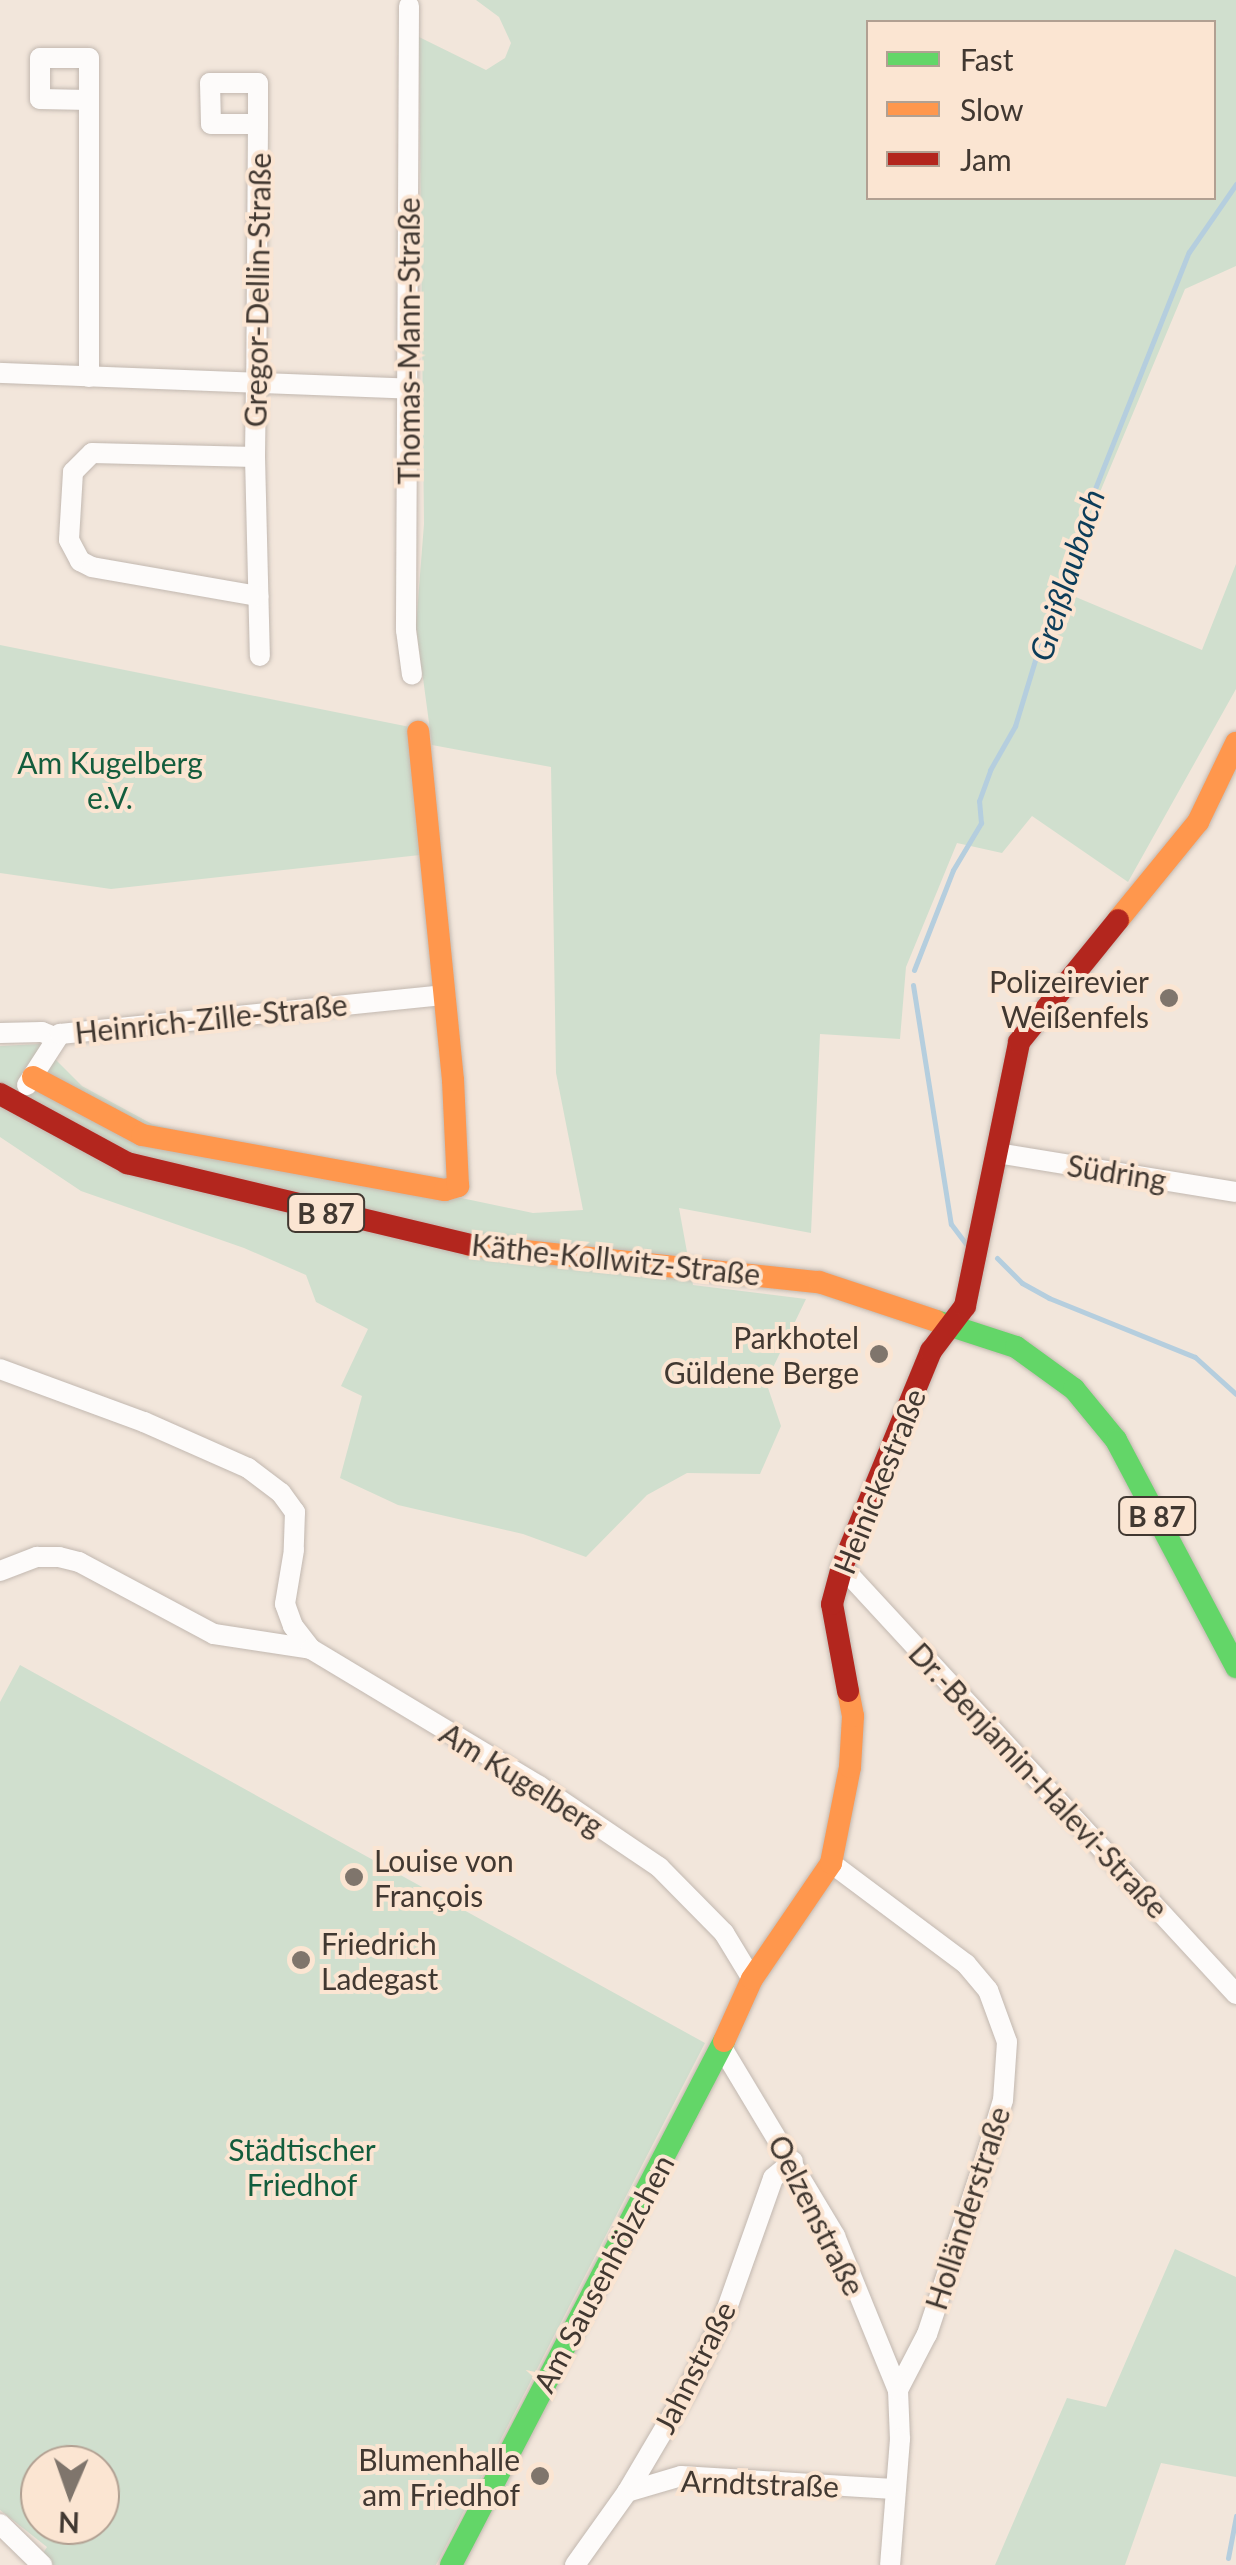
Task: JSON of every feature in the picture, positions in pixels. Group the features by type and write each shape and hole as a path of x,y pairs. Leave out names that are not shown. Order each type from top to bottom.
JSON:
{"street":[{"name":"Thomas-Mann-Straße","path":"409,6 406,630 412,675"},
{"path":"89,100 89,377"},
{"name":"Gregor-Dellin-Straße","path":"258,124 255,457 260,656"},
{"path":"0,372 408,389"},
{"name":"Gregor-Dellin-Straße","path":"255,457 92,453 73,472 69,540 80,561 92,568 260,596"},
{"path":"33,1077 142,1135 445,1190 458,1186 445,995 418,732"},
{"name":"Heinickestraße","path":"752,1979 831,1862 850,1767 853,1716 832,1604 842,1567 931,1351 964,1306 1019,1042 1198,822 1236,743"},
{"name":"Heinrich-Zille-Straße","path":"8,1099 33,1077 57,1038 80,1032 445,995"},
{"path":"0,1033 42,1032 57,1038"},
{"name":"Käthe-Kollwitz-Straße","path":"8,1099 127,1163 171,1177 486,1249 807,1280 952,1324"},
{"name":"Südring","path":"997,1153 1236,1192"},
{"name":"B 87","path":"952,1324 1027,1352 1074,1389 1116,1440 1236,1667"},
{"path":"0,1370 144,1422 248,1468 281,1494 295,1512 294,1550 285,1604 274,1622 250,1638"},
{"name":"Am Kugelberg","path":"0,1571 37,1557 79,1562 214,1634 311,1649 539,1786 659,1867 724,1933 752,1979"},
{"name":"Dr.-Benjamin-Halevi-Straße","path":"842,1567 1236,1994"},
{"path":"285,1604 293,1626 311,1649"},
{"name":"Holländerstraße","path":"831,1862 845,1868 966,1964 988,1990 1006,2042 1003,2100 986,2156 927,2334 898,2390 900,2439 890,2565"},
{"name":"Am Sausenhölzchen","path":"453,2564 722,2046 752,1979"},
{"name":"Oelzenstraße","path":"722,2046 794,2160 834,2236 898,2390"},
{"name":"Jahnstraße","path":"574,2565 627,2492 688,2389 726,2311 773,2178 794,2160"},
{"name":"Arndtstraße","path":"627,2492 681,2476 894,2489"},
{"path":"0,2524 35,2564"}],"green space":[{"path":"476,0 1236,0 1236,266 1185,289 1059,590 1202,650 1236,564 1236,689 1128,882 1032,816 1002,853 957,843 906,967 900,1039 820,1034 811,1233 679,1208 693,1285 806,1299 766,1382 781,1426 760,1474 687,1473 647,1495 586,1557 523,1534 398,1505 340,1478 362,1396 341,1386 368,1329 316,1302 306,1275 244,1248 81,1191 0,1137 0,1046 40,1044 82,1086 152,1124 347,1174 533,1213 583,1210 556,1073 551,767 432,745 416,626 424,524 419,37 486,70 505,58 511,43 499,17"},
{"name":"Am Kugelberg e.V.","path":"0,645 410,727 420,855 111,889 0,873"},
{"name":"Städtischer Friedhof","path":"20,1665 705,2043 436,2565 35,2565 47,2547 44,2545 120,2545 120,2445 20,2445 20,2526 0,2510 0,1702"},
{"path":"1175,2249 1236,2277 1236,2477 1161,2463 1125,2565 995,2565 1067,2398 1106,2407"}],"waterway":[{"name":"Greißlaubach","path":"914,970 953,870 981,823 979,801 990,770 1015,726 1035,660 1058,608 1064,567 1189,252 1236,184"},
{"name":"Greißlaubach","path":"913,985 951,1224 966,1244"},
{"name":"Greißlaubach","path":"997,1258 1022,1283 1049,1298 1195,1357 1236,1394"},
{"name":"Greißlaubach","path":"1228,2558 1236,2516"}],"traffic: fast":[{"path":"936,1321 1016,1347 1074,1389 1116,1440 1236,1667"},
{"path":"451,2565 724,2041"}],"traffic: slow":[{"path":"33,1077 142,1135 445,1190 458,1186 453,1080 418,732"},
{"path":"1118,920 1198,822 1236,743"},
{"path":"470,1245 819,1282 936,1321"},
{"path":"724,2041 752,1979 831,1863 850,1767 853,1716 848,1691"}],"traffic: jam":[{"path":"848,1691 832,1604 842,1567 931,1351 965,1306 1019,1042 1118,920"},
{"path":"0,1094 127,1163 470,1245"}],"place":[{"name":"Polizeirevier Weißenfels","path":"1169,998"},
{"name":"Parkhotel Güldene Berge","path":"879,1354"},
{"name":"Louise von François","path":"354,1877"},
{"name":"Friedrich Ladegast","path":"301,1960"},
{"name":"Blumenhalle am Friedhof","path":"540,2476"}]}
